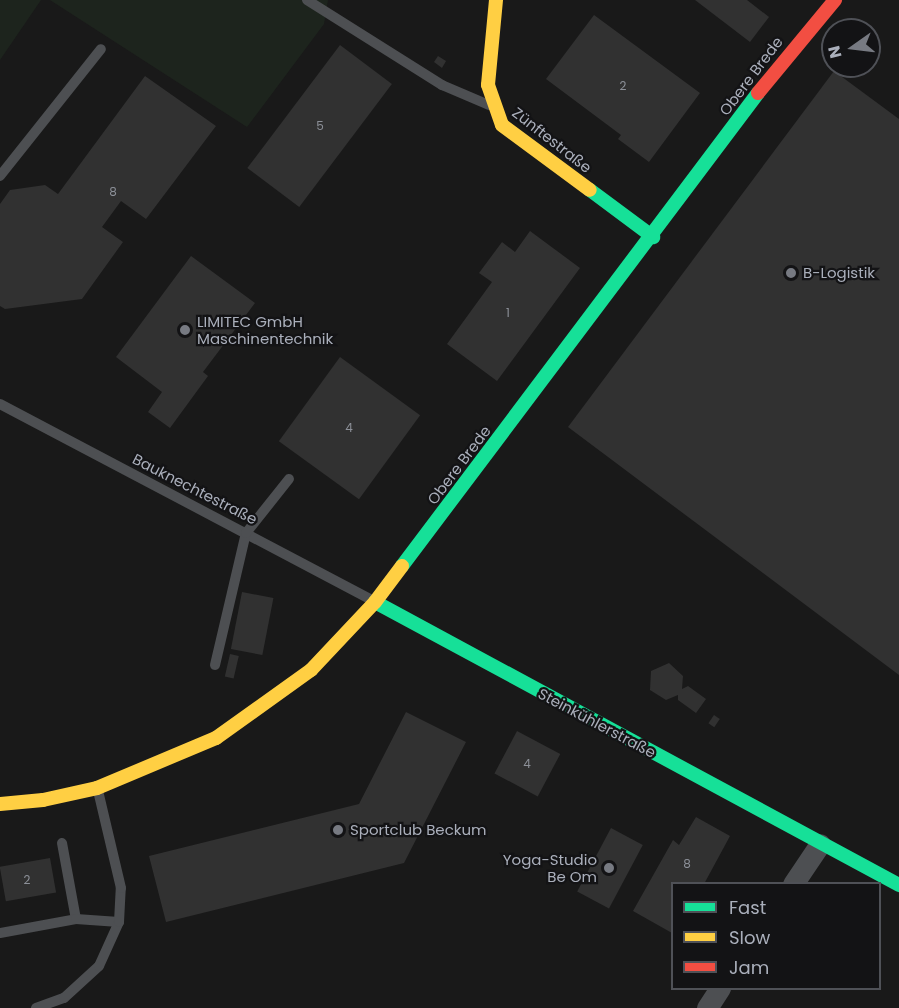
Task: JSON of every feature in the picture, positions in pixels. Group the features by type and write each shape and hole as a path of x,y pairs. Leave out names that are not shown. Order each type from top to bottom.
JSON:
{"street":[{"name":"Zünftestraße","path":"496,0 488,85 492,106 502,125 652,237"},
{"name":"Obere Brede","path":"0,804 43,801 97,788 196,748 263,708 311,670 375,602 652,237 764,84 835,0"},
{"name":"Steinkühlerstraße","path":"375,602 899,885"},
{"path":"794,882 820,844"},
{"path":"707,1008 719,990"}],"lane":[{"path":"307,0 442,85 492,106"},
{"path":"0,176 101,49"},
{"name":"Bauknechtestraße","path":"0,404 375,602"},
{"path":"215,666 246,532 289,479"},
{"path":"36,1008 64,998 99,966 119,922 122,888 97,788"},
{"path":"62,843 76,919"},
{"path":"0,933 76,919 119,922"}],"shaded area":[{"path":"0,0 41,0 0,60"},
{"path":"50,0 328,0 324,24 247,127"}],"building":[{"path":"695,0 747,0 769,17 750,42"},
{"path":"594,15 700,93 649,162 618,139 621,135 546,79"},
{"path":"340,45 392,84 299,207 247,168"},
{"path":"438,56 446,61 442,68 434,62"},
{"path":"145,76 216,126 146,219 121,201 102,227 123,242 82,299 5,309 0,306 0,204 10,190 45,185 58,194"},
{"name":"B-Logistik","path":"829,78 843,78 899,119 899,675 568,427"},
{"path":"530,231 580,268 497,381 447,344 492,282 479,273 502,242 515,252"},
{"name":"LIMITEC GmbH Maschinentechnik","path":"191,256 255,303 203,372 208,376 170,428 148,412 162,392 116,357"},
{"path":"340,357 420,415 359,499 279,441"},
{"path":"242,592 273,598 262,655 231,649"},
{"path":"230,654 239,656 234,678 225,676"},
{"path":"669,663 683,676 682,689 688,686 706,699 696,713 678,700 678,695 666,700 650,690 651,671"},
{"name":"Sportclub Beckum","path":"406,712 466,742 404,863 166,922 149,856 359,804"},
{"path":"714,715 720,719 714,727 708,723"},
{"path":"517,731 560,754 538,796 494,773"},
{"path":"696,817 730,836 705,882 671,882 671,932 633,911 673,840 679,845"},
{"name":"Yoga-Studio Be Om","path":"611,828 643,845 609,908 577,892"},
{"path":"50,858 56,892 6,901 0,867"}],"traffic: fast":[{"path":"402,566 758,93"},
{"path":"590,190 653,237"},
{"path":"375,602 899,885"}],"traffic: slow":[{"path":"496,0 488,85 502,125 590,190"},
{"path":"0,804 43,800 97,788 216,738 311,670 375,602 402,566"}],"traffic: jam":[{"path":"758,93 835,0"}],"place":[{"name":"B-Logistik","path":"791,273"},
{"name":"LIMITEC GmbH Maschinentechnik","path":"185,330"},
{"name":"Sportclub Beckum","path":"338,830"},
{"name":"Yoga-Studio Be Om","path":"609,868"}]}
